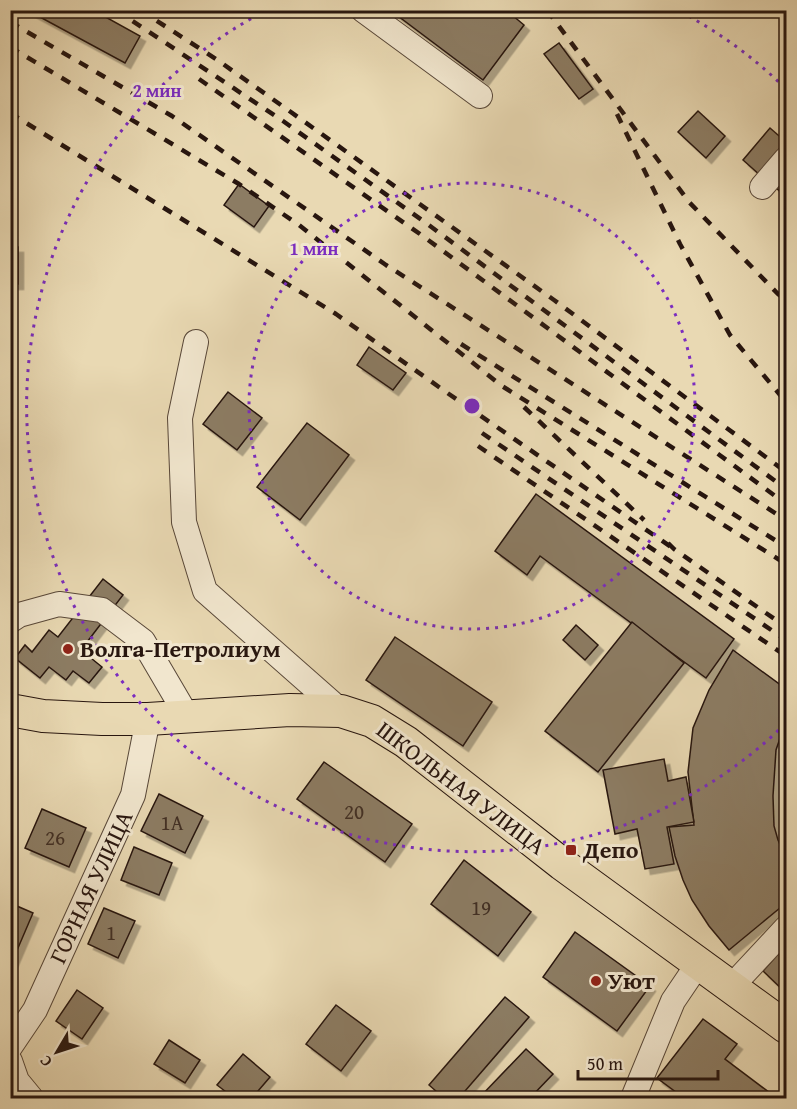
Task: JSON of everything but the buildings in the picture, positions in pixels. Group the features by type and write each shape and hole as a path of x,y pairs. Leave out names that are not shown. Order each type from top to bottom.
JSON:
{"main road":[{"name":"ШКОЛЬНАЯ УЛИЦА","path":"10,710 43,716 102,719 148,719 290,710 341,711 372,720 406,742 562,864 786,1027"}],"street":[{"path":"363,10 480,96"},
{"path":"762,187 786,159"},
{"path":"196,342 180,418 184,522 205,591 341,711"},
{"path":"10,621 19,615 59,604 102,610 143,641 187,716"},
{"name":"ГОРНАЯ УЛИЦА","path":"10,1047 35,1010 133,795 148,719"},
{"path":"731,987 786,928"},
{"path":"633,1098 673,1001 698,964"},
{"path":"10,1061 17,1081 31,1098"}],"railway":[{"path":"116,10 283,121 426,223 786,489"},
{"path":"140,10 216,59 554,300 786,472"},
{"path":"547,10 689,202 786,300"},
{"path":"10,22 172,116 386,265 786,520"},
{"path":"10,47 239,184 299,225 502,386 786,564"},
{"path":"199,79 420,234 786,504"},
{"path":"10,113 336,314 674,549"},
{"path":"617,114 680,244 730,335 786,402"},
{"path":"461,344 786,547"},
{"path":"524,407 644,520"},
{"path":"482,433 786,640"},
{"path":"478,446 786,656"},
{"path":"668,543 786,627"}],"place":[{"name":"Волга-Петролиум","path":"68,649"},
{"name":"Депо","path":"571,850"},
{"name":"Уют","path":"596,981"}]}
